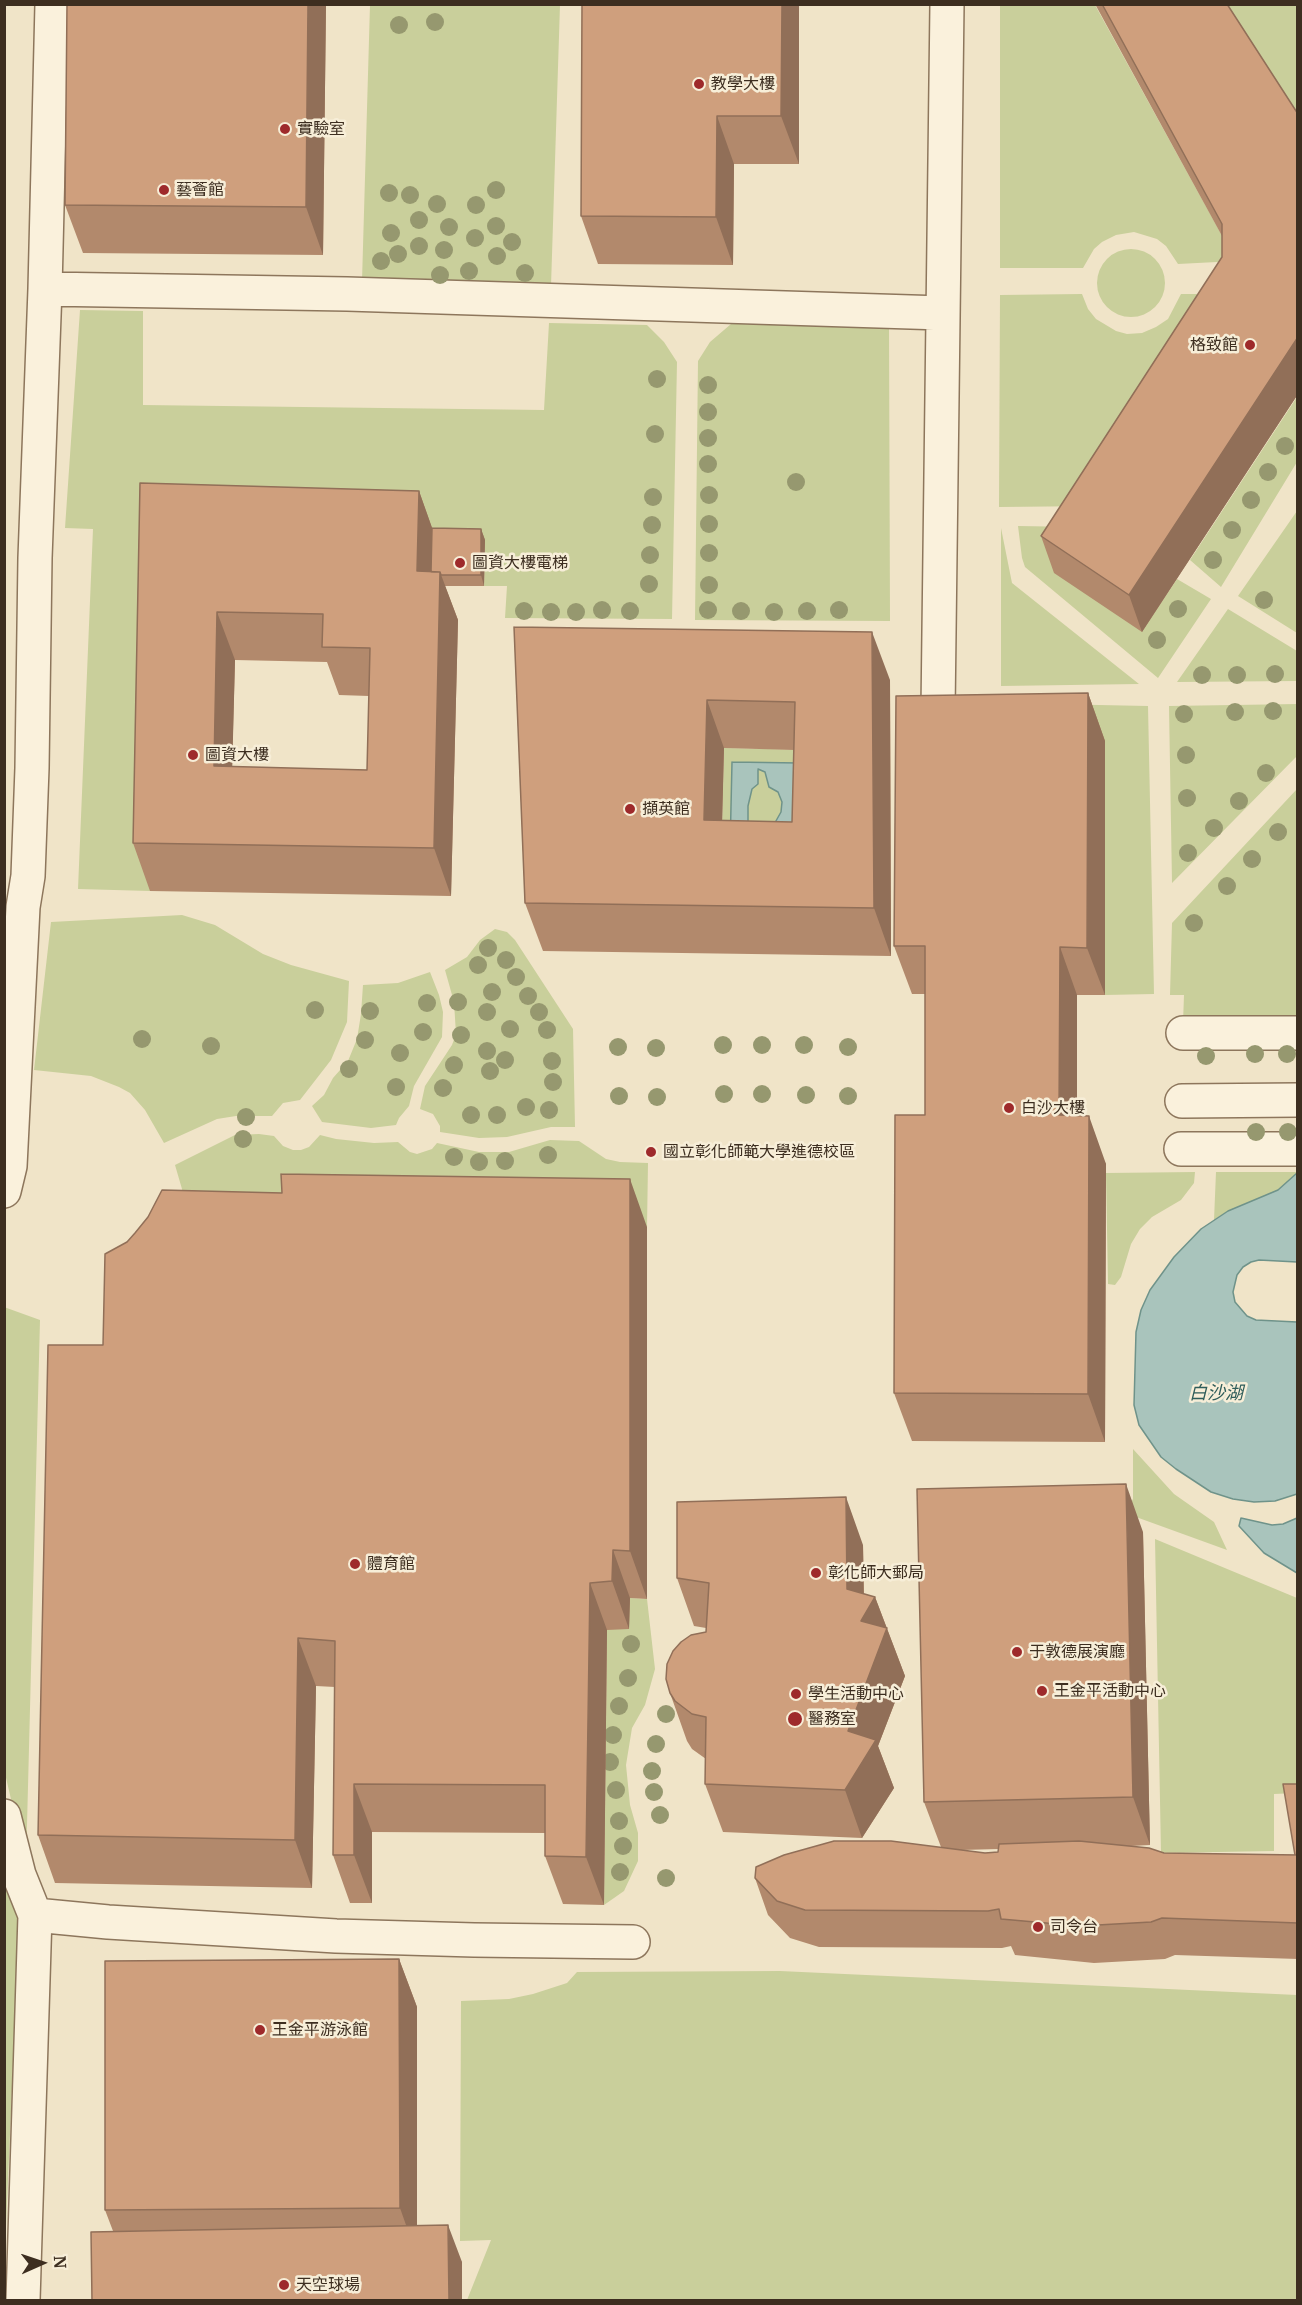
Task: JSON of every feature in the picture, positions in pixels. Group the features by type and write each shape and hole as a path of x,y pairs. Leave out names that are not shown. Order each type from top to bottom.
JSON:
{"street":[{"path":"4,1191 10,1166 23,907 28,876 52,4"},
{"path":"938,710 947,4"},
{"path":"45,289 347,294 942,313"},
{"path":"1183,1033 1298,1033"},
{"path":"1298,1078 1182,1090 1298,1100"},
{"path":"1181,1149 1298,1149"},
{"path":"4,1816 19,1875 35,1914 14,2270 23,2301"},
{"path":"35,1914 108,1922 336,1936 633,1942"}],"green space":[{"path":"370,5 560,5 551,286 362,281"},
{"path":"1000,5 1095,5 1236,261 1178,264 1166,246 1157,239 1134,232 1116,235 1102,242 1094,249 1083,268 1000,268"},
{"path":"1215,5 1297,5 1297,138"},
{"path":"1131,249 1144,252 1155,259 1162,270 1165,283 1162,296 1155,307 1144,314 1131,317 1118,314 1107,307 1100,296 1097,283 1100,270 1107,259 1118,252"},
{"path":"1082,294 1088,309 1096,319 1116,331 1127,334 1142,333 1168,319 1181,294 1235,294 1097,506 999,507 1000,295"},
{"path":"80,310 143,311 143,405 544,410 549,323 647,325 664,342 677,362 672,619 505,618 507,586 484,586 485,540 158,531 150,891 78,889 93,529 65,528"},
{"path":"731,324 889,325 890,621 695,620 698,361 710,342"},
{"path":"1297,397 1297,462 1221,587 1190,560"},
{"path":"1297,511 1298,633 1238,596"},
{"path":"1018,526 1079,527 1142,631 1177,579 1211,599 1158,678 1025,567"},
{"path":"1001,528 1012,583 1139,684 1001,686"},
{"path":"1228,609 1297,651 1297,681 1177,682"},
{"path":"1001,703 1148,706 1154,994 1105,995 1105,741"},
{"path":"1298,704 1297,756 1172,883 1169,706"},
{"path":"724,748 812,750 809,870 721,868"},
{"path":"1297,789 1297,1021 1183,1023 1184,995 1170,995 1172,923"},
{"path":"182,915 215,925 263,954 291,965 349,981 347,1022 331,1060 300,1100 283,1103 272,1116 236,1116 217,1119 164,1143 145,1110 130,1093 91,1076 34,1070 51,922"},
{"path":"495,929 507,932 515,940 573,1029 575,1127 551,1127 507,1137 479,1138 440,1132 440,1126 433,1114 420,1109 425,1086 452,1045 456,1034 454,1002 445,970 467,957 480,940"},
{"path":"430,972 443,1012 442,1037 414,1086 409,1106 396,1125 371,1128 322,1122 312,1106 324,1095 333,1078 348,1061 357,1039 363,985 398,983"},
{"path":"235,1135 274,1136 283,1146 293,1150 309,1147 320,1135 374,1143 398,1142 410,1152 417,1154 432,1149 437,1143 479,1152 509,1152 550,1140 579,1141 606,1159 648,1163 647,1227 184,1207 182,1189 175,1165"},
{"path":"1195,1172 1194,1183 1181,1200 1152,1217 1140,1229 1131,1244 1121,1277 1115,1285 1108,1284 1106,1173"},
{"path":"1216,1172 1297,1173 1278,1190 1228,1211 1214,1220"},
{"path":"4,1307 40,1320 26,1864 4,1769"},
{"path":"1133,1449 1174,1494 1214,1522 1227,1550 1125,1513 1133,1499"},
{"path":"1155,1539 1297,1598 1297,1793 1274,1794 1274,1851 1161,1853"},
{"path":"630,1598 647,1599 655,1669 645,1705 632,1728 626,1765 630,1805 638,1833 638,1861 624,1891 604,1905 607,1630"},
{"path":"5,1849 20,1904 5,2249"},
{"path":"780,1971 1297,1995 1297,2300 467,2300 491,2240 460,2241 461,2001 509,1999 533,1994 567,1983 577,1972"}],"water":[{"path":"732,762 799,763 796,853 730,851","holes":["758,769 765,772 769,787 778,792 782,802 781,812 772,828 748,822 748,806 752,789 758,784"]},
{"name":"白沙湖","path":"1297,1173 1297,1262 1259,1260 1251,1262 1237,1275 1233,1292 1235,1302 1247,1316 1256,1320 1297,1322 1297,1494 1275,1501 1254,1502 1233,1499 1211,1492 1176,1469 1161,1457 1139,1425 1134,1405 1136,1332 1141,1310 1150,1290 1174,1257 1201,1229 1228,1211 1278,1190"},
{"path":"1241,1518 1272,1525 1283,1524 1297,1518 1297,1573 1264,1553 1239,1526"}],"building":[{"name":"藝薈館","path":"67,4 308,4 306,207 65,205"},
{"name":"教學大樓","path":"582,4 782,4 781,116 717,116 716,217 581,216"},
{"name":"格致館","path":"1102,4 1227,4 1298,114 1298,337 1129,595 1041,536 1222,257 1222,224"},
{"name":"圖資大樓","path":"140,483 419,491 417,571 440,572 434,848 133,843","holes":["217,612 323,614 322,647 370,648 367,770 214,766"]},
{"name":"圖資大樓電梯","path":"432,528 481,529 481,575 441,575 440,572 431,572"},
{"name":"擷英館","path":"514,627 872,632 874,908 525,903","holes":["707,700 795,702 792,822 704,820"]},
{"name":"白沙大樓","path":"1088,693 1087,948 1060,947 1059,1115 1089,1116 1088,1394 894,1393 895,1115 925,1115 925,946 894,946 896,696"},
{"name":"體育館","path":"281,1174 630,1179 630,1551 613,1550 612,1581 590,1583 586,1857 545,1856 545,1785 354,1784 354,1855 333,1855 335,1641 298,1638 295,1840 38,1835 48,1345 103,1345 105,1254 127,1242 148,1217 162,1190 282,1193"},
{"name":"王金平活動中心","path":"1126,1484 1133,1797 924,1802 917,1489"},
{"name":"學生活動中心","path":"846,1497 847,1589 875,1597 861,1621 887,1628 848,1731 876,1740 845,1790 705,1784 706,1717 692,1714 675,1701 666,1679 667,1664 673,1651 691,1635 706,1632 709,1583 677,1578 677,1502"},
{"path":"1283,1784 1298,1784 1298,1855 1295,1855"},
{"path":"834,1841 891,1841 985,1853 998,1852 999,1844 1079,1841 1149,1848 1164,1853 1298,1855 1298,1923 1162,1918 1151,1922 1080,1926 1001,1919 999,1909 988,1911 805,1910 777,1901 755,1878 756,1867 784,1855"},
{"name":"王金平游泳館","path":"399,1959 400,2208 105,2210 105,1961"},
{"path":"448,2225 449,2301 92,2301 91,2232"}],"place":[{"name":"教學大樓","path":"699,84"},
{"name":"實驗室","path":"285,129"},
{"name":"藝薈館","path":"164,190"},
{"name":"格致館","path":"1250,345"},
{"name":"圖資大樓電梯","path":"460,563"},
{"name":"圖資大樓","path":"193,755"},
{"name":"擷英館","path":"630,809"},
{"name":"白沙大樓","path":"1009,1108"},
{"name":"國立彰化師範大學進德校區","path":"651,1152"},
{"name":"體育館","path":"355,1564"},
{"name":"彰化師大郵局","path":"816,1573"},
{"name":"于敦德展演廳","path":"1017,1652"},
{"name":"王金平活動中心","path":"1042,1691"},
{"name":"學生活動中心","path":"796,1694"},
{"name":"醫務室","path":"795,1719"},
{"name":"司令台","path":"1038,1927"},
{"name":"王金平游泳館","path":"260,2030"},
{"name":"天空球場","path":"284,2285"}]}
